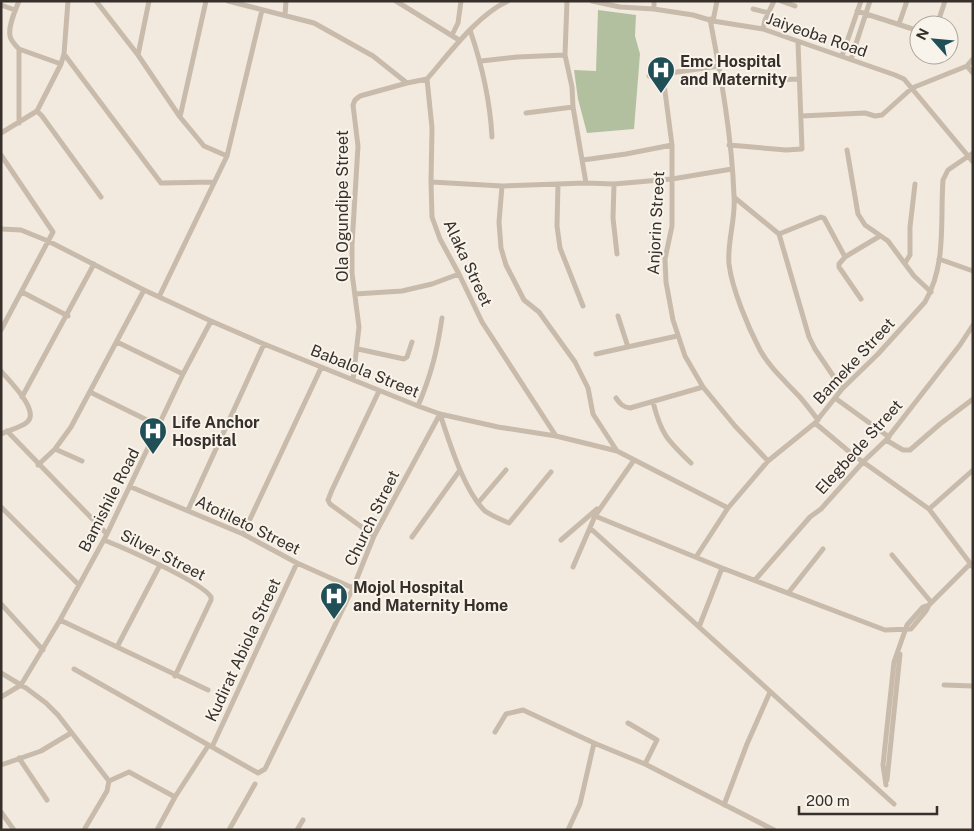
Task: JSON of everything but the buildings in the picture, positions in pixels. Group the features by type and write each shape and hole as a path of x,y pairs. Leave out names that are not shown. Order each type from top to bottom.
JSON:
{"street":[{"path":"19,1 15,10 10,37 19,49 61,64"},
{"path":"1,133 37,111 61,64 64,54 68,1"},
{"path":"96,1 138,55 180,117 204,146 227,156"},
{"path":"138,55 149,1"},
{"path":"180,117 206,1"},
{"path":"228,1 314,23 374,56 407,83"},
{"path":"253,8 256,1"},
{"path":"285,15 286,1"},
{"path":"396,1 459,40"},
{"path":"452,35 458,23 461,1"},
{"path":"427,79 459,40 497,6 508,1"},
{"path":"567,1 565,55 572,87 573,107 586,183"},
{"name":"Jaiyeoba Road","path":"592,1 620,7 693,14 711,20 763,29 895,75 904,79 971,155"},
{"path":"654,1 654,9"},
{"path":"595,516 722,568 885,630 911,628 930,604 971,565 929,509 863,462 817,421 801,398 770,366 760,350 733,283 729,264 735,198 719,66 711,20 717,1"},
{"path":"763,29 774,1"},
{"path":"781,1 795,6"},
{"path":"842,56 861,1"},
{"path":"851,59 870,1"},
{"path":"899,24 907,1"},
{"path":"940,15 945,1"},
{"path":"1,5 15,10"},
{"path":"752,9 769,13"},
{"path":"159,297 227,156 262,10"},
{"path":"857,11 909,28"},
{"path":"470,30 480,61 490,113 492,137"},
{"path":"729,145 786,150 802,149 798,42"},
{"path":"19,49 19,123"},
{"path":"64,54 162,184 213,182"},
{"path":"480,61 565,55"},
{"path":"801,116 865,113 875,116 882,115 912,88 967,66 973,59"},
{"path":"648,76 663,76 719,66"},
{"path":"967,66 973,73"},
{"name":"Anjorin Street","path":"663,76 672,145 672,226 665,253 666,282 677,336 693,372 703,388 768,461"},
{"name":"Ola Ogundipe Street","path":"353,380 359,327 352,273 358,146 353,105 360,96 427,79"},
{"name":"Alaka Street","path":"427,79 432,128 432,217 440,239 482,322 556,436"},
{"path":"721,82 798,79"},
{"path":"526,113 573,107"},
{"path":"37,111 101,197"},
{"path":"583,160 672,145"},
{"path":"847,150 858,214 864,225 888,241 914,276 931,292"},
{"path":"1,155 52,229 52,235 1,330"},
{"path":"971,155 973,162"},
{"name":"Bameke Street","path":"696,557 728,508 768,461 817,421 842,389 895,336 925,302 931,292 939,259 943,215 943,180 948,170 971,155"},
{"path":"431,182 502,186 614,184 672,179 732,169"},
{"path":"558,184 557,226 560,248 583,306"},
{"path":"614,184 613,218 617,254"},
{"path":"905,263 910,255 910,227 915,184"},
{"path":"502,186 499,222 501,248 506,265 524,300 539,312 575,362 588,388 593,414 618,451"},
{"path":"735,198 779,234 809,337 842,389"},
{"path":"779,234 821,217 824,218 845,257"},
{"name":"Babalola Street","path":"1,229 21,230 48,241 144,290 211,321 321,368 418,406 440,414 498,427 556,436 618,451 728,508"},
{"path":"861,300 839,267 839,264 845,257 880,236"},
{"path":"939,259 973,271"},
{"path":"22,397 68,316 94,264"},
{"path":"356,294 402,291 432,284 459,274"},
{"path":"38,465 55,449 70,427 144,290"},
{"path":"22,292 68,316"},
{"path":"618,316 628,347"},
{"path":"418,406 430,378 437,351 442,318"},
{"name":"Bamishile Road","path":"21,685 43,650 104,540 131,487 183,374 211,321"},
{"name":"Elegbede Street","path":"755,580 810,517 821,508 887,439 960,345 973,325"},
{"path":"596,354 677,336"},
{"path":"117,342 183,374"},
{"path":"358,349 404,359 407,357 412,342"},
{"path":"188,510 264,344"},
{"path":"243,534 321,368"},
{"path":"1,372 31,411 27,422 4,433 107,534"},
{"path":"616,398 626,407 653,402 703,388"},
{"path":"374,536 330,504 328,500 379,390"},
{"path":"90,392 160,426"},
{"path":"836,398 903,450 910,450 973,399"},
{"path":"653,402 658,422 668,441 691,462"},
{"path":"440,414 460,470 478,503 487,512 509,523 551,472"},
{"name":"Church Street","path":"210,747 258,772 265,769 353,588 374,536 440,414"},
{"path":"55,449 82,461"},
{"path":"573,567 601,505 634,460"},
{"path":"412,537 460,470"},
{"path":"478,503 506,470"},
{"path":"929,509 973,470"},
{"name":"Atotileto Street","path":"131,487 243,534 297,563 353,588"},
{"path":"561,540 601,505"},
{"path":"1,507 79,585"},
{"path":"590,528 894,804"},
{"name":"Silver Street","path":"104,540 160,565 202,588 211,596 207,609 174,676"},
{"path":"789,592 823,549"},
{"path":"892,555 930,604"},
{"name":"Kudirat Abiola Street","path":"157,830 175,797 210,747 297,563"},
{"path":"117,647 160,565"},
{"path":"699,627 722,568"},
{"path":"1,604 43,650"},
{"path":"60,620 174,676 208,690"},
{"path":"900,648 886,785 883,765 894,662 907,629"},
{"path":"74,669 210,747"},
{"path":"1,673 46,702 109,781 108,791 84,830"},
{"path":"1,697 21,685"},
{"path":"944,685 973,686"},
{"path":"724,806 747,744 770,692"},
{"path":"495,732 506,714 523,710 645,764 774,830"},
{"path":"628,723 657,740 645,764"},
{"path":"1,765 41,751 71,733"},
{"path":"568,830 580,804 594,743"},
{"path":"19,758 47,800"},
{"path":"109,781 128,772 175,797"},
{"path":"228,830 255,784"},
{"path":"1,812 14,830"},
{"path":"297,830 302,820"}],"green space":[{"path":"598,10 636,15 635,36 640,54 634,129 587,133 578,99 574,70 596,71"}],"place":[{"name":"Emc Hospital and Maternity","path":"661,94"},
{"name":"Life Anchor Hospital","path":"153,455"},
{"name":"Mojol Hospital and Maternity Home","path":"334,620"}]}
